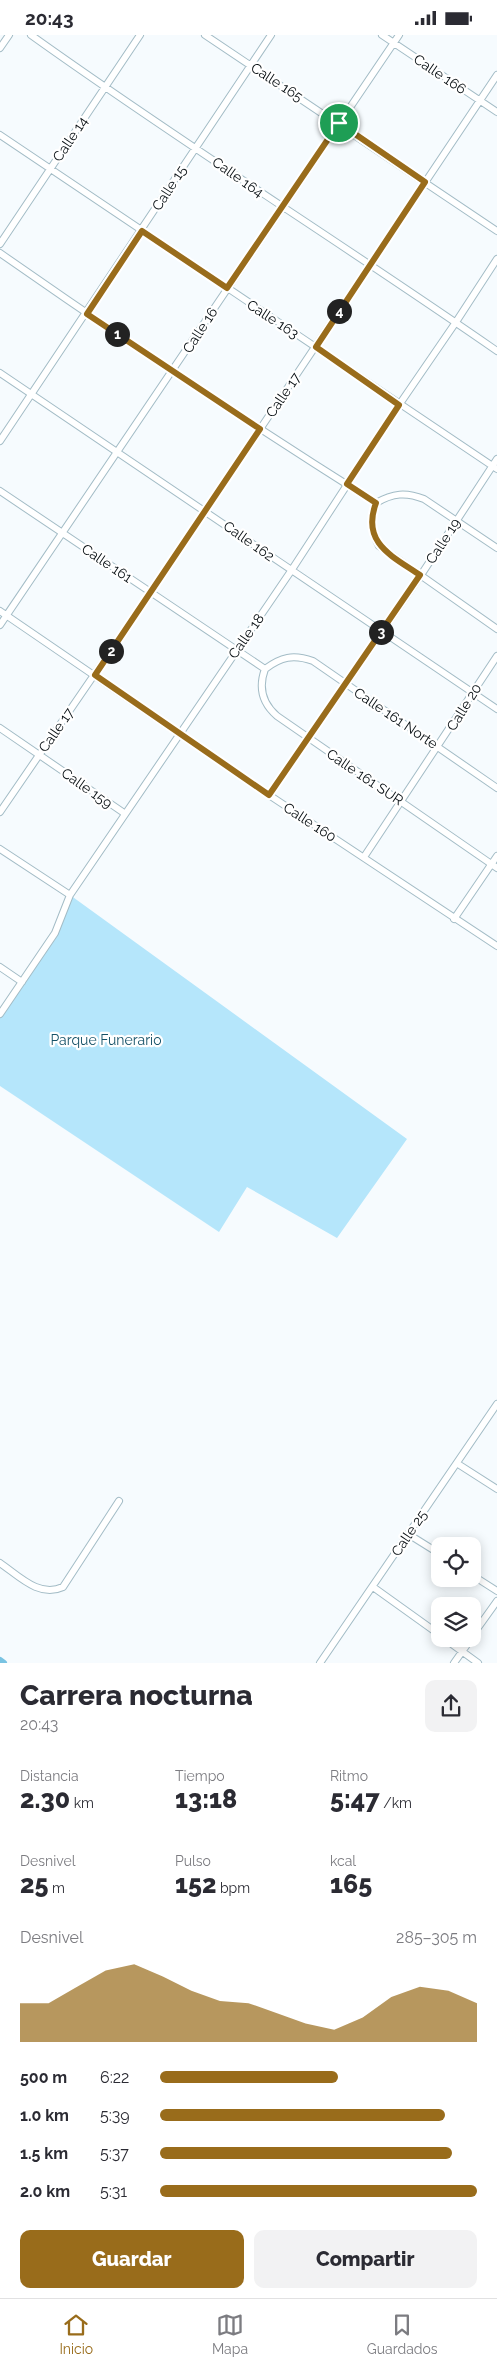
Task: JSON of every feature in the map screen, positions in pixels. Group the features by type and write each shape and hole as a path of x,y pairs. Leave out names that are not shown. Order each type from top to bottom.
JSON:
{"street":[{"path":"0,48 9,35"},
{"name":"Calle 164","path":"30,35 104,88 196,147 281,207 370,263 497,351"},
{"name":"Calle 14","path":"0,244 140,35"},
{"name":"Calle 165","path":"205,35 339,123 497,231"},
{"name":"Calle 15","path":"0,441 87,314 271,35"},
{"name":"Calle 166","path":"382,35 497,112"},
{"name":"Calle 16","path":"0,625 399,35"},
{"name":"Calle 17","path":"0,812 151,592 497,75"},
{"name":"Calle 163","path":"0,135 316,347 399,405 495,467"},
{"path":"0,253 87,314 260,429 376,503"},
{"name":"Calle 18","path":"0,1014 55,933 70,895 124,813 291,571 497,259"},
{"name":"Calle 162","path":"0,373 205,510 291,571 383,630 497,709"},
{"name":"Calle 19","path":"269,795 309,739 456,520 495,467 497,459"},
{"name":"Calle 161","path":"0,491 265,669"},
{"path":"497,548 424,499 413,495 394,495 376,503 372,525 379,546 497,629"},
{"name":"Calle 160","path":"0,611 180,732 269,795 497,947"},
{"name":"Calle 161 Norte","path":"265,669 281,658 291,656 313,661 497,788"},
{"name":"Calle 20","path":"364,857 497,656"},
{"name":"Calle 161 SUR","path":"265,669 262,686 263,700 268,708 309,739 494,866"},
{"name":"Calle 159","path":"0,728 124,813"},
{"path":"0,849 70,895"},
{"path":"454,919 494,866 497,856"},
{"path":"0,967 22,981"},
{"name":"Calle 25","path":"320,1663 497,1404"},
{"path":"458,1463 497,1489"},
{"path":"0,1563 38,1589 48,1591 63,1587 119,1501"},
{"path":"408,1534 431,1548"},
{"path":"481,1581 497,1591"},
{"path":"373,1587 431,1629"},
{"path":"481,1625 497,1601"},
{"path":"456,1647 478,1663"},
{"path":"454,1663 465,1647"}],"green space":[{"name":"Parque Funerario","path":"70,895 407,1139 337,1238 247,1187 219,1232 0,1086 0,1018 56,938"}],"waterway":[{"path":"0,1660 4,1663"}],"route":[{"path":"339,123 425,182 316,347 399,405 347,484 376,503 372,525 379,546 386,553 420,575 269,795 95,675 260,429 87,314 142,231 227,288 339,123"}]}
